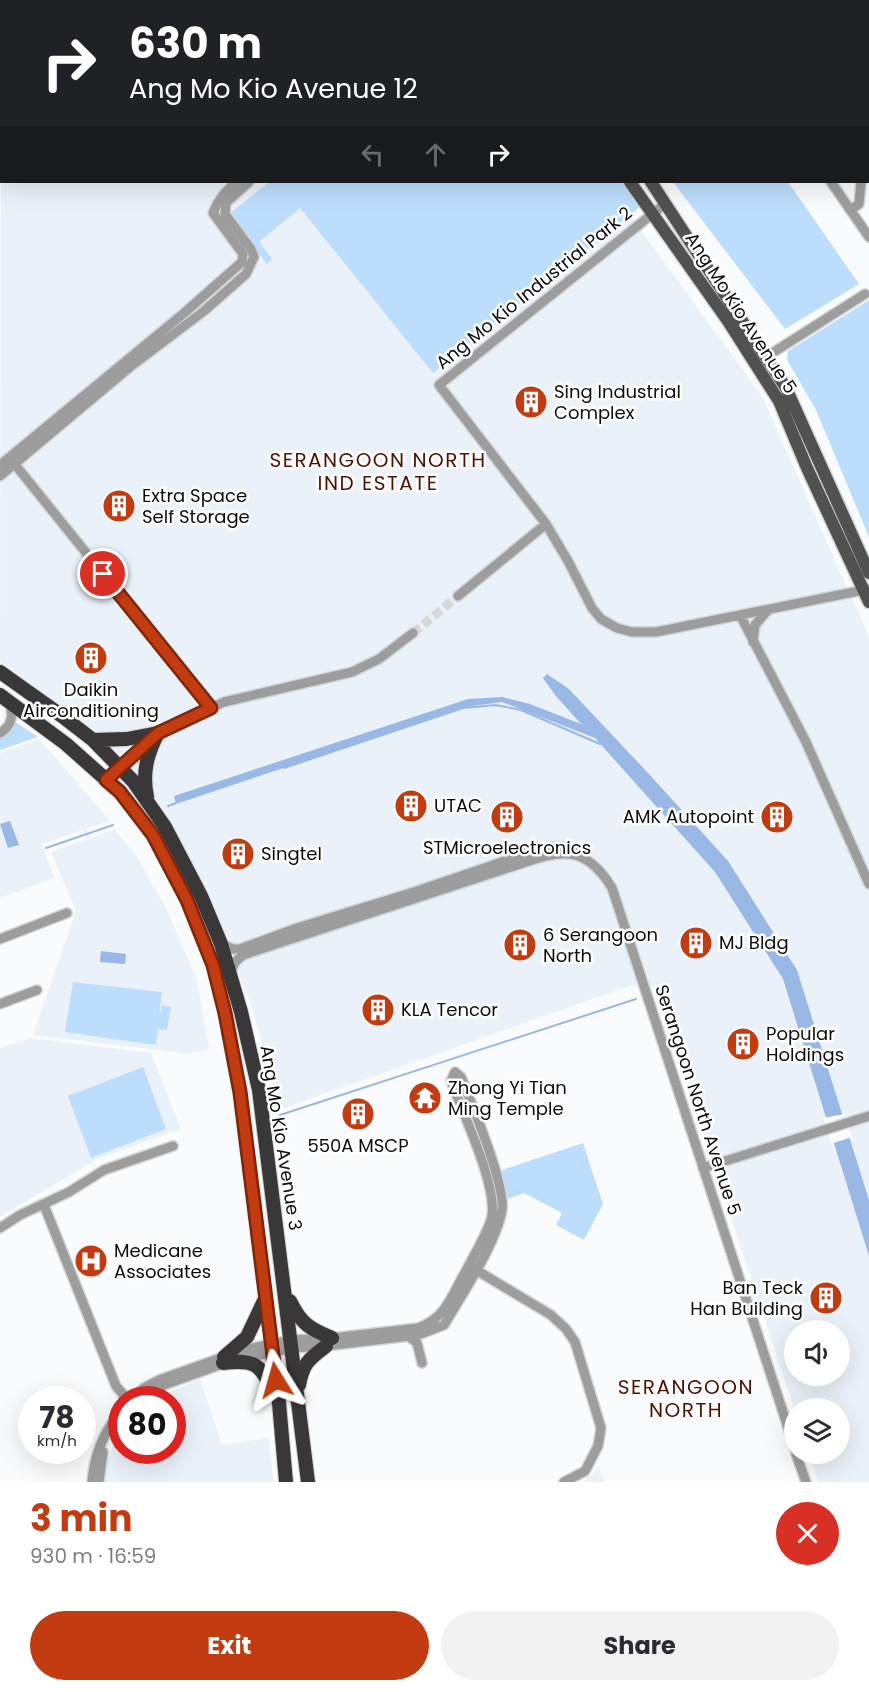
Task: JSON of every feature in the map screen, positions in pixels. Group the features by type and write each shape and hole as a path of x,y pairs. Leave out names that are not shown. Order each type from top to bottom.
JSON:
{"highway":[{"name":"Ang Mo Kio Avenue 3","path":"0,672 93,740 148,800 165,826 201,896 221,944 231,974 259,1090 308,1482"},
{"name":"Ang Mo Kio Avenue 3","path":"4,698 66,744 120,792 153,835 187,900 213,965 240,1092 264,1299 279,1402 286,1482"},
{"path":"93,740 127,739 158,733"},
{"path":"148,800 144,772 149,750 158,733"},
{"path":"254,1201 260,1205 273,1200"},
{"path":"285,1291 303,1323 329,1342 306,1363 302,1370 297,1398"},
{"path":"224,1360 253,1328 264,1299"},
{"path":"224,1360 246,1360 255,1365 265,1375 279,1402"}],"main road":[{"name":"Ang Mo Kio Avenue 5","path":"631,183 728,321 779,401 807,468 867,594"},
{"name":"Ang Mo Kio Avenue 5","path":"653,183 786,388 869,573"}],"street":[{"path":"0,476 12,461 242,262 243,254 213,213 217,203 236,183"},
{"path":"0,465 12,461 204,311 246,274 252,266 254,257 251,249 225,214 226,203 248,183"},
{"path":"832,183 869,237"},
{"path":"850,210 859,204 861,183"},
{"name":"Ang Mo Kio Industrial Park 2","path":"666,203 439,385 546,524 592,608 602,619 617,628 632,632 656,632 740,615 867,594"},
{"path":"766,357 865,294"},
{"path":"12,461 211,708"},
{"path":"458,596 546,524"},
{"path":"753,642 755,625 768,610"},
{"path":"740,615 806,742 869,884"},
{"path":"106,780 158,733 224,702 352,672 379,659 412,633"},
{"path":"0,733 7,729 12,709 4,698"},
{"name":"Serangoon North Avenue 5","path":"221,944 232,949 240,948 301,926 399,897 547,847 563,846 589,854 604,865 618,888 784,1412"},
{"name":"Serangoon North Avenue 5","path":"231,974 235,962 243,955 548,855 562,853 577,855 588,860 599,869 612,888 784,1405"},
{"path":"0,939 66,913"},
{"path":"0,1004 37,990"},
{"path":"149,1386 159,1380 272,1348 292,1344 329,1342 418,1335 444,1325 472,1268 492,1218 492,1193 452,1081 455,1072 461,1077 466,1089 497,1178 502,1208 495,1235 472,1268 441,1316 431,1323 418,1328 329,1342"},
{"path":"456,1093 466,1089"},
{"path":"706,1170 866,1120"},
{"path":"0,1228 20,1215 69,1192 104,1170 173,1146"},
{"path":"44,1205 116,1386"},
{"path":"472,1268 551,1315 566,1329 575,1342 601,1428 598,1446 585,1471 564,1482"},
{"path":"408,1336 417,1343 422,1363"},
{"path":"160,1386 224,1360"},
{"path":"92,1482 97,1453 108,1431"},
{"path":"99,1482 103,1452 108,1440"},
{"path":"555,1482 571,1476 590,1461"},
{"name":"Serangoon North Avenue 5","path":"801,1464 808,1482"}],"shaded area":[{"path":"1,183 607,183 763,398 869,637 869,1482 818,1482 812,1464 850,1464 850,1398 790,1398 786,1386 850,1386 850,1320 784,1320 784,1379 655,987 629,986 281,1109 251,1005 208,891 171,823 137,772 89,727 0,662"},
{"path":"268,183 624,183 641,206 433,373 300,208 259,242 272,259 267,264 229,214"},
{"path":"674,183 789,183 859,284 785,329"},
{"path":"869,300 869,537 816,410 787,360 788,351"},
{"path":"547,674 569,689 728,861 797,970 869,1200 869,1256 783,979 715,872 595,738 502,702 465,707 176,804 174,796 468,699 502,697 530,704 581,724 543,678"},
{"path":"14,721 38,737 0,750 0,736 7,734"},
{"path":"39,739 110,821 86,828 90,838 114,829 137,857 167,910 196,978 209,1048 192,1054 33,1035 76,911 51,852 87,839 83,830 42,844 54,878 0,898 0,753"},
{"path":"10,821 19,845 8,848 0,824"},
{"path":"101,951 126,954 125,964 100,962"},
{"path":"73,982 162,992 159,1017 162,1005 171,1007 167,1030 158,1029 156,1045 65,1032"},
{"path":"30,1038 151,1053 181,1129 99,1158 0,1217 0,1048"},
{"path":"143,1067 166,1129 91,1158 68,1096"},
{"path":"583,1143 603,1204 584,1240 556,1225 562,1213 524,1193 500,1202 493,1173"},
{"path":"200,1379 222,1445 268,1438 274,1482 104,1482 108,1458 108,1464 186,1464 186,1386 184,1386"},
{"path":"599,1466 604,1482 583,1482 594,1473"}],"pier":[{"path":"845,1114 852,1137 831,1144 823,1118"}],"waterway":[{"path":"284,768 463,708 496,705 521,710 600,744"},
{"path":"168,806 176,803"},
{"path":"46,848 113,825"},
{"path":"280,1115 636,999"}],"tunnel":[{"path":"413,633 458,596"}],"place":[{"name":"Sing Industrial Complex","path":"531,402"},
{"name":"Extra Space Self Storage","path":"119,506"},
{"name":"Daikin Airconditioning","path":"91,658"},
{"name":"UTAC","path":"411,806"},
{"name":"STMicroelectronics","path":"507,817"},
{"name":"AMK Autopoint","path":"777,817"},
{"name":"Singtel","path":"238,854"},
{"name":"MJ Bldg","path":"696,943"},
{"name":"6 Serangoon North","path":"520,945"},
{"name":"KLA Tencor","path":"378,1010"},
{"name":"Popular Holdings","path":"743,1044"},
{"name":"Zhong Yi Tian Ming Temple","path":"425,1098"},
{"name":"550A MSCP","path":"358,1114"},
{"name":"Medicane Associates","path":"91,1261"},
{"name":"Ban Teck Han Building","path":"826,1298"}],"district":[{"name":"SERANGOON NORTH IND ESTATE","path":"378,472"},
{"name":"SERANGOON NORTH","path":"686,1398"}],"route":[{"path":"103,574 211,708 158,733 106,780 120,792 153,835 187,900 213,965 240,1092 264,1299 276,1380"}]}
